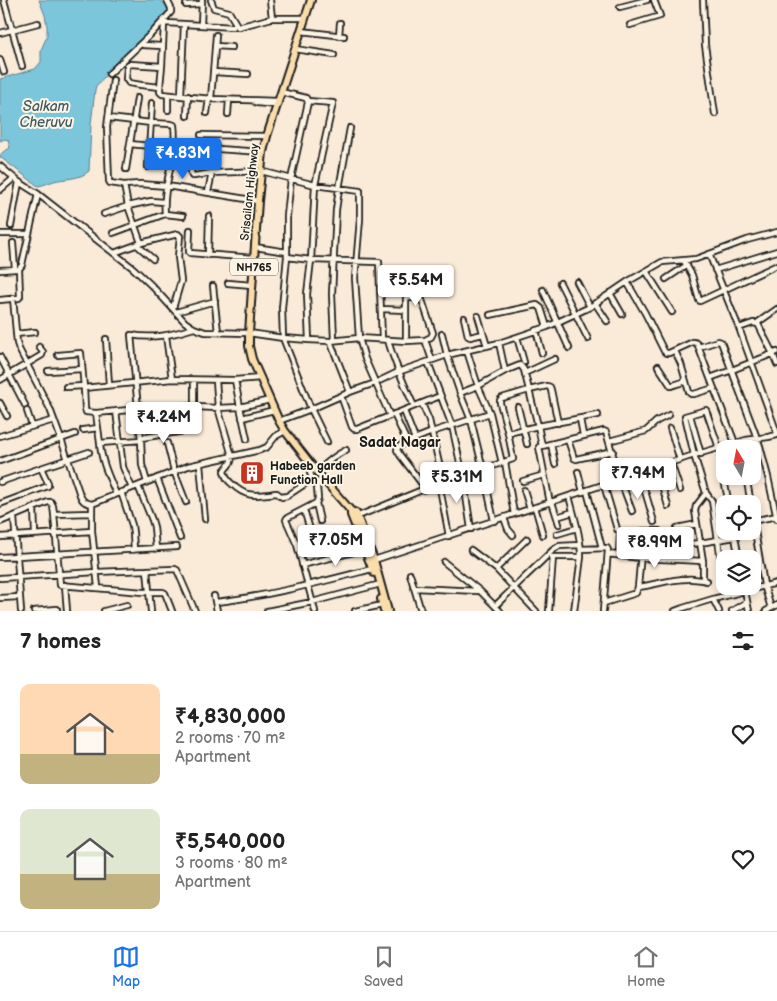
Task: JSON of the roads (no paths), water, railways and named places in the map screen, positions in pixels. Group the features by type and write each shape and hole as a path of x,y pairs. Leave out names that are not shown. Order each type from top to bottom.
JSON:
{"highway":[{"name":"Srisailam Highway","path":"311,0 263,152 258,200 249,346 252,359 285,431 317,473 351,511 351,515 355,517 374,560 388,611"},
{"name":"Srisailam Highway","path":"355,517 378,586 383,608"}],"street":[{"path":"4,0 22,66"},
{"path":"109,74 171,12 167,0"},
{"path":"211,0 214,8 229,12 238,27 272,18 305,18"},
{"path":"270,0 272,18"},
{"path":"620,6 647,0"},
{"path":"630,25 660,16 654,0"},
{"path":"703,0 705,45 715,114"},
{"path":"186,5 201,2 201,25"},
{"path":"0,33 38,23"},
{"path":"301,31 341,36 340,23"},
{"path":"233,27 164,24 160,93 278,103"},
{"path":"181,96 184,24"},
{"path":"207,114 216,35"},
{"path":"143,46 162,46"},
{"path":"215,46 232,47"},
{"path":"295,49 334,55"},
{"path":"0,60 4,72"},
{"path":"160,87 129,83 126,79 127,66 130,64 162,66"},
{"path":"213,72 248,74"},
{"path":"113,80 107,127 109,181 112,184 167,186 258,200"},
{"path":"281,92 306,98 308,101 333,103 315,185 311,260 307,294 309,340"},
{"path":"168,95 168,110"},
{"path":"187,116 188,96"},
{"path":"126,170 137,98"},
{"path":"228,114 229,100"},
{"path":"308,101 291,179 287,216 287,255 282,308 283,338 311,409 327,442"},
{"path":"148,167 152,103"},
{"path":"109,118 173,124 174,146 164,202 165,214"},
{"path":"350,128 336,210 332,294 332,341 350,392"},
{"path":"201,135 267,136"},
{"path":"130,144 263,152"},
{"path":"193,148 192,176 212,173 261,171 315,185 358,190 360,193 360,220 355,278 359,338 375,383 407,442"},
{"path":"0,166 133,268 185,322 204,332 249,333 283,338 332,341 359,338 406,341 425,340 433,335 433,333 422,300 420,298 406,298"},
{"path":"208,192 212,173"},
{"path":"0,190 14,178"},
{"path":"11,226 20,182"},
{"path":"124,185 139,244 153,260"},
{"path":"0,270 17,269 22,265 38,194"},
{"path":"104,214 151,201 164,202"},
{"path":"113,232 165,214 183,216"},
{"path":"208,254 209,216"},
{"path":"190,230 190,253 254,258"},
{"path":"666,279 686,263 747,240 777,232"},
{"path":"0,234 29,234"},
{"path":"114,253 139,244 176,234 179,235 178,257 181,281 174,310"},
{"path":"0,300 19,298 20,296 13,243"},
{"path":"255,247 311,260 379,262 382,339"},
{"path":"714,270 777,251"},
{"path":"709,254 752,362 777,434 746,440"},
{"path":"279,421 398,372 447,355 499,343 547,327 576,314 662,262 686,263"},
{"path":"686,263 700,301 775,266"},
{"path":"646,270 672,312"},
{"path":"577,282 590,306"},
{"path":"627,282 666,353 669,354 693,342 697,343 734,440"},
{"path":"228,283 252,285"},
{"path":"560,283 588,338"},
{"path":"380,285 405,284 406,286 406,341"},
{"path":"213,286 218,332"},
{"path":"543,290 569,348"},
{"path":"610,293 622,314"},
{"path":"13,298 17,343 50,409 82,501 88,504 119,494 174,471 260,450 267,447 276,436 285,431"},
{"path":"174,310 215,301"},
{"path":"595,303 606,321"},
{"path":"490,315 537,306 541,308 547,327"},
{"path":"381,309 406,310"},
{"path":"739,328 756,323 777,309"},
{"path":"478,316 486,346"},
{"path":"464,318 468,336 483,334"},
{"path":"756,323 760,326 775,353 777,364"},
{"path":"147,482 142,465 131,335 166,336 194,328"},
{"path":"536,330 542,353"},
{"path":"16,334 35,332"},
{"path":"442,334 447,355 471,420 494,521"},
{"path":"166,336 172,379"},
{"path":"517,337 524,362"},
{"path":"106,339 109,385"},
{"path":"388,340 398,372 414,406"},
{"path":"425,340 440,396 452,426 463,476 471,528"},
{"path":"699,347 720,341 758,439"},
{"path":"499,343 505,370"},
{"path":"0,380 42,355 43,352 40,346"},
{"path":"467,350 478,386 490,414 514,514"},
{"path":"675,351 691,394 714,388"},
{"path":"58,355 81,353 86,412 96,413 173,406 240,407 270,400"},
{"path":"710,378 775,353"},
{"path":"0,356 25,405"},
{"path":"525,372 555,359"},
{"path":"658,366 670,385 686,381"},
{"path":"460,393 478,386 505,370 522,367 525,372 542,446"},
{"path":"48,371 82,369"},
{"path":"66,387 172,379 235,380 261,378"},
{"path":"194,380 194,406"},
{"path":"216,380 218,408 232,456 232,461 224,471 224,474 238,490 243,494 258,496 277,493 282,497 287,496 311,480 310,473 317,473"},
{"path":"235,380 247,439"},
{"path":"355,517 441,482 512,460 500,400 502,398 529,390 550,387 558,422"},
{"path":"341,396 354,429 440,396"},
{"path":"0,403 7,416"},
{"path":"422,404 432,432 449,536"},
{"path":"518,407 526,444"},
{"path":"242,418 274,410"},
{"path":"716,440 706,410 685,416 694,455 706,493 712,501 716,527"},
{"path":"27,411 32,426"},
{"path":"116,411 123,467 132,488"},
{"path":"404,411 415,439"},
{"path":"96,413 101,457 132,525 134,550"},
{"path":"425,488 398,452 398,448 407,442 432,432 490,414"},
{"path":"508,433 598,415"},
{"path":"609,440 646,431 657,421 669,415"},
{"path":"690,415 701,454"},
{"path":"580,419 583,435"},
{"path":"0,436 54,420"},
{"path":"492,423 505,420"},
{"path":"83,430 98,428"},
{"path":"670,428 680,460"},
{"path":"100,443 141,439 184,430"},
{"path":"559,524 551,502 538,447 604,431 607,434 620,480 632,511"},
{"path":"0,461 75,434"},
{"path":"568,440 576,460 612,451"},
{"path":"167,443 174,471 186,502"},
{"path":"551,444 555,464"},
{"path":"374,560 716,449"},
{"path":"320,521 316,503 318,499 317,473 330,459 346,450"},
{"path":"761,450 777,517 761,519"},
{"path":"0,482 89,452"},
{"path":"200,464 205,519"},
{"path":"671,464 680,490"},
{"path":"0,504 48,486 42,468"},
{"path":"657,468 668,506"},
{"path":"578,472 602,548"},
{"path":"640,474 654,522"},
{"path":"523,481 544,475"},
{"path":"157,478 180,538"},
{"path":"604,485 617,529"},
{"path":"138,486 152,520 156,548"},
{"path":"524,490 544,535"},
{"path":"638,587 688,578 705,581 696,506 706,493"},
{"path":"570,496 581,547 574,611"},
{"path":"0,522 51,502 54,514 60,585 165,593 172,611"},
{"path":"315,611 296,545 286,520 316,503"},
{"path":"92,504 92,530 98,587"},
{"path":"34,508 35,534"},
{"path":"304,510 312,536"},
{"path":"54,514 92,512"},
{"path":"557,517 573,512"},
{"path":"14,517 21,611"},
{"path":"504,518 508,529 513,535"},
{"path":"697,524 677,528 678,543 700,543 718,540 720,550"},
{"path":"557,534 577,528"},
{"path":"0,537 92,530"},
{"path":"604,602 636,593 643,531 659,531 661,533 661,559"},
{"path":"619,555 620,535"},
{"path":"496,569 527,539"},
{"path":"756,540 764,585 773,608"},
{"path":"495,606 546,556 559,546 608,548 603,611"},
{"path":"0,558 177,547"},
{"path":"302,565 365,549"},
{"path":"471,550 496,569 536,611"},
{"path":"608,554 640,558 703,561"},
{"path":"546,556 581,557"},
{"path":"549,611 553,557"},
{"path":"444,562 480,591 500,611"},
{"path":"0,578 175,569 195,611"},
{"path":"216,602 244,599 308,586 372,569"},
{"path":"147,570 151,611"},
{"path":"410,574 421,611"},
{"path":"761,585 777,583"},
{"path":"65,585 67,611"},
{"path":"267,611 378,586"},
{"path":"415,588 480,591"},
{"path":"675,611 725,595"},
{"path":"746,595 749,611"},
{"path":"0,598 20,596"},
{"path":"214,596 217,611"},
{"path":"713,599 719,611"},
{"path":"732,611 747,602"},
{"path":"104,611 127,605"},
{"path":"355,611 383,608"},
{"path":"34,611 57,609"}],"water":[{"name":"Salkam Cheruvu","path":"39,0 160,0 166,6 167,14 96,86 91,124 89,171 76,177 38,186 0,157 3,152 10,148 8,140 0,141 0,79 35,69 41,62 41,50 47,36 47,26"}],"place":[{"name":"Habeeb garden Function Hall","path":"252,473"}],"district":[{"name":"Sadat Nagar","path":"400,442"}]}
